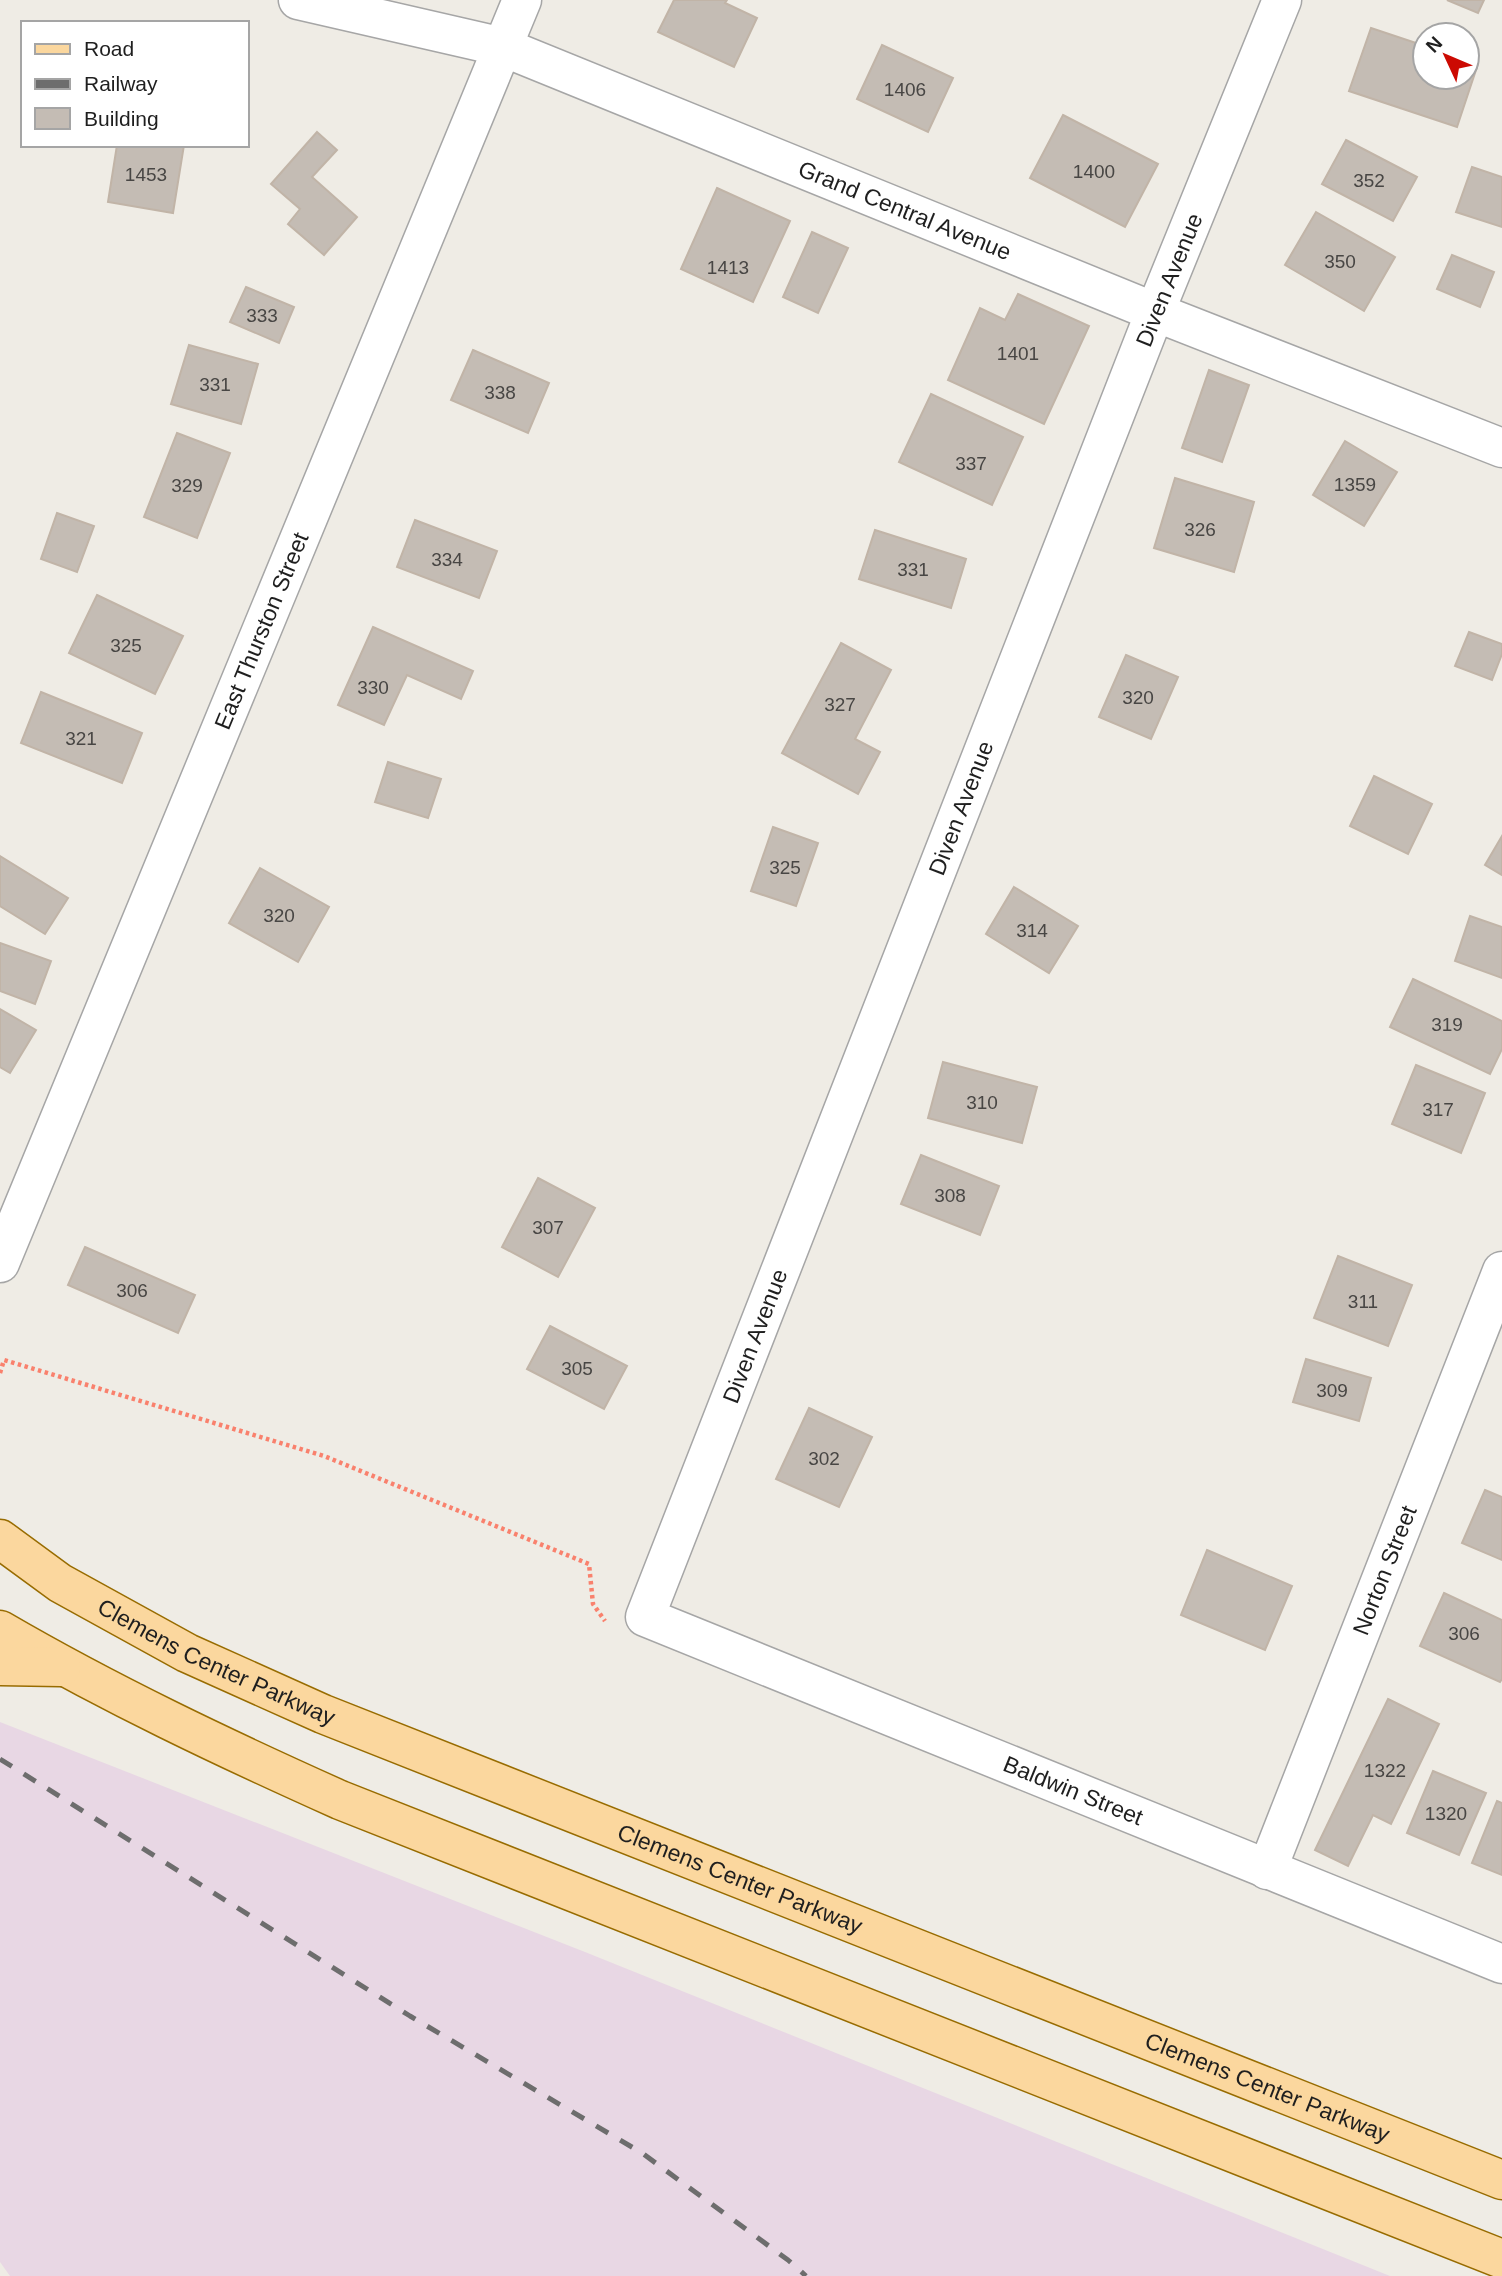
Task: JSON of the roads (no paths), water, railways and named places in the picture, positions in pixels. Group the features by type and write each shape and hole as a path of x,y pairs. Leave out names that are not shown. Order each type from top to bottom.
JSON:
{"main road":[{"name":"Clemens Center Parkway","path":"0,1539 60,1583 187,1653 323,1714 1502,2180"},
{"path":"0,1630 64,1667 212,1742 340,1800 1502,2259"},
{"path":"0,1666 64,1667"}],"street":[{"name":"Grand Central Avenue","path":"298,0 503,47 1155,312 1502,448"},
{"name":"East Thurston Street","path":"0,1263 522,0"},
{"name":"Diven Avenue","path":"645,1617 1155,312 1282,0"},
{"name":"Norton Street","path":"1267,1870 1502,1271"},
{"name":"Baldwin Street","path":"645,1617 1502,1964"}],"railway":[{"path":"0,1759 410,2016 642,2153 806,2276"}]}
